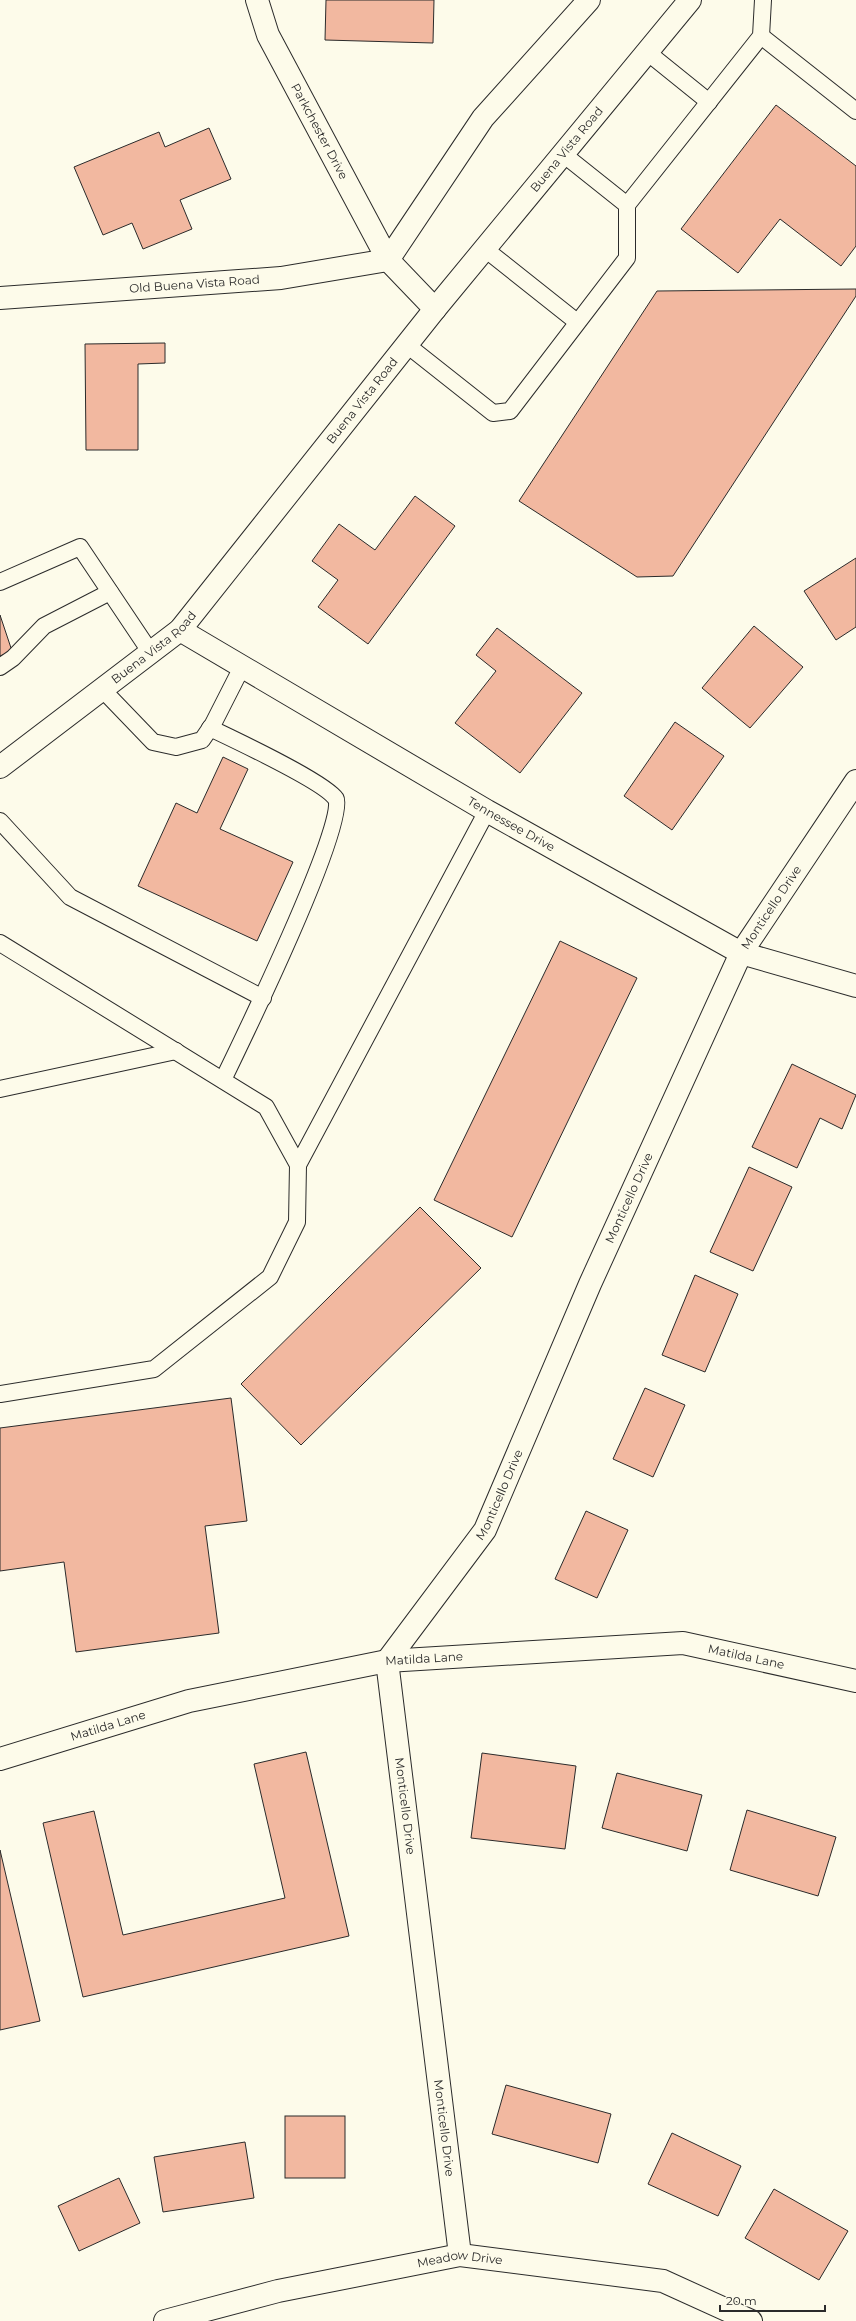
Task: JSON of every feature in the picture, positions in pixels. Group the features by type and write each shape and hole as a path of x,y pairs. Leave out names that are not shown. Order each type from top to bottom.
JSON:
{"street":[{"name":"Parkchester Drive","path":"257,0 268,35 388,260 436,309"},
{"path":"388,260 483,118 589,0"},
{"name":"Buena Vista Road","path":"0,767 180,630 436,309 690,0"},
{"name":"Old Buena Vista Road","path":"0,298 281,278 388,260"},
{"name":"Tennessee Drive","path":"180,630 487,811 742,953 856,986"},
{"name":"Monticello Drive","path":"460,2255 387,1661 485,1530 590,1284 742,953 856,781"},
{"name":"Matilda Lane","path":"0,1759 189,1701 387,1661 683,1643 856,1681"},
{"name":"Meadow Drive","path":"165,2321 278,2291 460,2255 662,2281 751,2321"}],"lane":[{"path":"407,345 493,413 510,411 627,258 627,205 761,36 762,0"},
{"path":"761,36 856,111"},
{"path":"647,52 709,102"},
{"path":"563,154 627,205"},
{"path":"485,249 577,322"},
{"path":"0,582 80,547 151,653"},
{"path":"0,667 12,658 44,626 110,592"},
{"path":"102,689 153,742 176,747 202,740 210,728 242,667"},
{"path":"210,728 278,762 319,786 335,798 338,803 336,821 320,864 263,998 223,1080"},
{"path":"0,1394 154,1369 270,1277 297,1222 298,1165 487,811"},
{"path":"0,821 70,896 263,998"},
{"path":"0,943 266,1107 298,1165"},
{"path":"0,1089 176,1051"}],"building":[{"path":"326,0 434,0 433,43 325,40"},
{"path":"776,105 856,166 856,246 841,266 780,219 738,273 681,229"},
{"path":"209,128 231,179 180,200 192,229 143,249 132,223 103,235 74,167 159,132 165,147"},
{"path":"856,289 856,296 673,576 637,577 519,501 657,291"},
{"path":"165,343 165,363 138,364 138,450 86,450 85,344"},
{"path":"415,496 455,526 368,644 318,607 338,580 312,561 339,524 375,550"},
{"path":"856,558 856,627 836,640 804,591"},
{"path":"0,615 12,651 0,656"},
{"path":"754,626 803,667 750,728 702,688"},
{"path":"497,628 582,693 520,773 455,723 496,671 476,655"},
{"path":"675,722 724,756 672,830 624,796"},
{"path":"223,757 248,769 220,829 293,862 257,941 138,886 176,803 197,813"},
{"path":"560,941 637,978 512,1237 434,1200"},
{"path":"792,1064 856,1095 842,1129 820,1118 797,1168 752,1147"},
{"path":"749,1167 792,1187 753,1271 710,1252"},
{"path":"420,1207 481,1268 301,1445 241,1384"},
{"path":"695,1275 738,1294 705,1372 662,1355"},
{"path":"645,1388 685,1405 653,1477 613,1459"},
{"path":"231,1398 247,1521 205,1526 219,1633 76,1652 64,1562 0,1571 0,1428"},
{"path":"586,1511 628,1530 597,1598 555,1579"},
{"path":"306,1752 349,1936 83,1997 43,1823 94,1811 123,1935 285,1898 254,1764"},
{"path":"482,1753 576,1766 565,1849 471,1838"},
{"path":"617,1773 702,1795 687,1851 602,1828"},
{"path":"747,1810 836,1837 818,1896 730,1870"},
{"path":"0,1850 40,2021 0,2030"},
{"path":"506,2085 611,2114 598,2163 492,2134"},
{"path":"285,2116 345,2116 345,2178 285,2178"},
{"path":"672,2133 741,2166 718,2216 648,2184"},
{"path":"245,2142 254,2198 163,2212 154,2157"},
{"path":"119,2178 140,2223 79,2251 58,2206"},
{"path":"774,2189 848,2231 819,2280 745,2238"}]}
